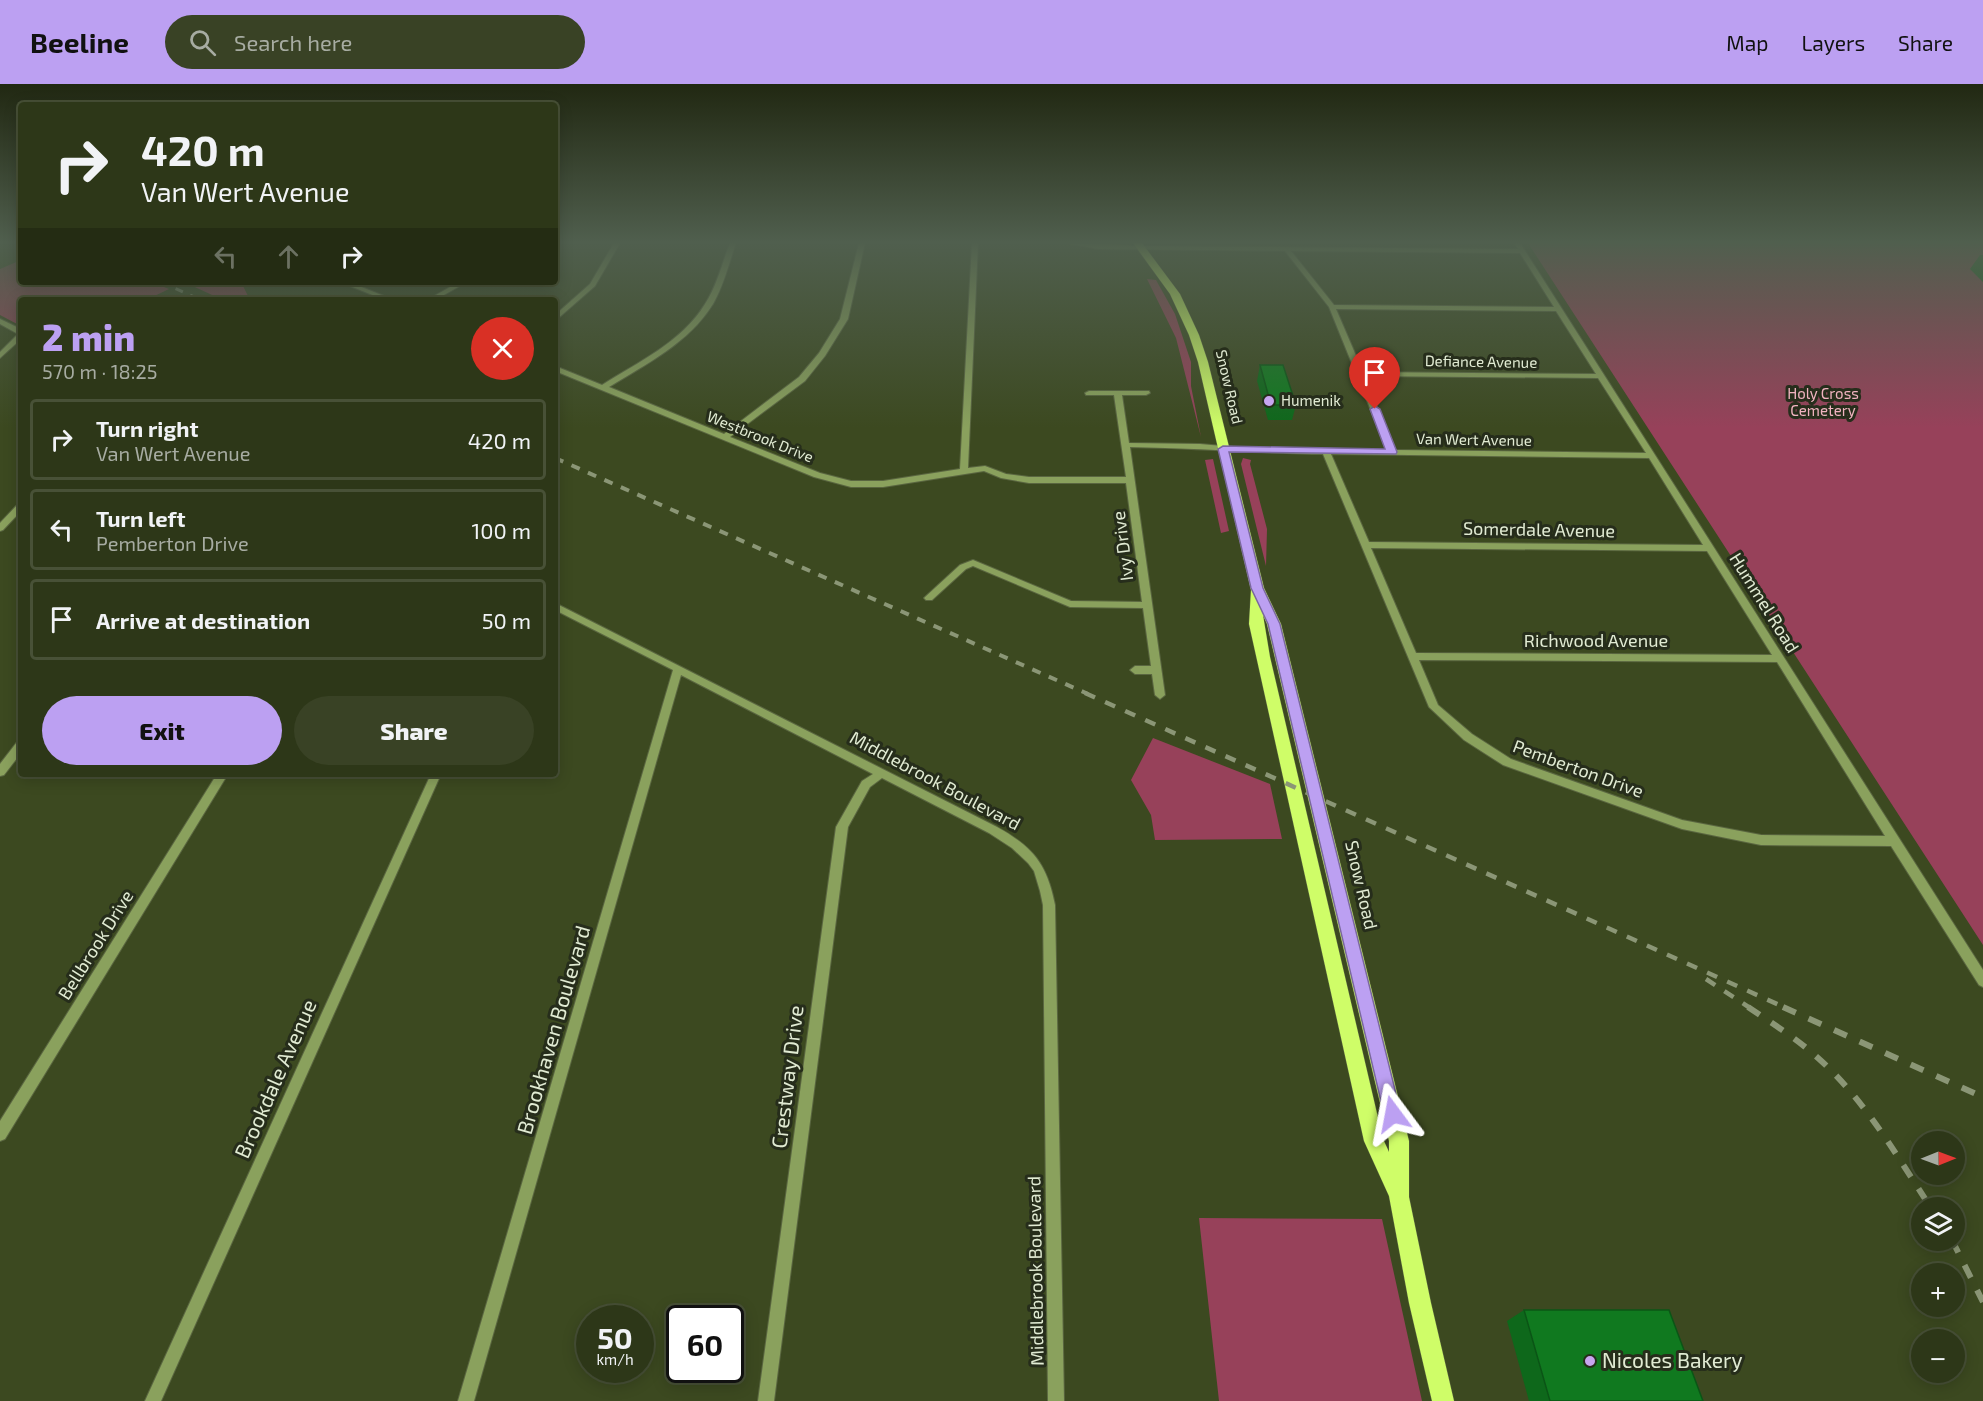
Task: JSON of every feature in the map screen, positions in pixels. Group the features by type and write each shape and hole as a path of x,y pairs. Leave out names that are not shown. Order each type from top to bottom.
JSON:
{"main road":[{"name":"Snow Road","path":"1181,304 1203,362 1257,588 1274,624 1399,1142 1399,1197 1420,1303 1443,1401"},
{"name":"Snow Road","path":"1257,588 1257,624 1263,657 1374,1141 1399,1197"}],"street":[{"path":"558,316 571,304"},
{"path":"602,388 672,342 709,304"},
{"path":"725,437 802,379 822,354 844,319 847,304"},
{"path":"964,471 972,304"},
{"path":"1330,304 1392,452"},
{"name":"Hummel Road","path":"1556,304 1983,981"},
{"path":"1332,307 1559,309"},
{"path":"0,321 18,332"},
{"path":"0,356 18,337"},
{"name":"Westbrook Drive","path":"558,369 817,475 851,484 883,484 985,468 1004,476 1029,480 1131,480"},
{"name":"Defiance Avenue","path":"1361,374 1602,376"},
{"path":"1089,393 1146,393"},
{"name":"Ivy Drive","path":"1118,393 1160,695"},
{"name":"Van Wert Avenue","path":"1127,449 1652,456"},
{"name":"Pemberton Drive","path":"1326,451 1434,707 1468,737 1507,762 1682,824 1761,840 1895,841"},
{"path":"0,528 18,509"},
{"name":"Somerdale Avenue","path":"1367,545 1710,548"},
{"path":"929,598 963,567 973,563 1070,604 1146,604"},
{"name":"Middlebrook Boulevard","path":"558,608 1015,842 1039,867 1046,883 1049,905 1056,1401"},
{"name":"Richwood Avenue","path":"1412,656 1780,659"},
{"name":"Brookhaven Boulevard","path":"466,1401 678,669"},
{"path":"1135,670 1156,670"},
{"path":"0,772 18,749"},
{"name":"Crestway Drive","path":"766,1401 842,827 866,784 882,773"},
{"name":"Bellbrook Drive","path":"0,1134 221,777"},
{"name":"Brookdale Avenue","path":"153,1401 435,777"}],"green space":[{"path":"0,304 18,304 18,324 0,315"},
{"path":"1160,304 1170,304 1175,314 1191,362 1191,386 1201,437 1176,338"},
{"name":"Holy Cross Cemetery","path":"1568,304 1983,304 1983,945"},
{"path":"1243,458 1251,460 1250,464 1267,529 1266,566 1241,464"},
{"path":"1213,459 1229,531 1221,533 1205,460"},
{"path":"1153,738 1270,784 1282,839 1155,840 1151,815 1131,780"},
{"path":"1199,1218 1382,1219 1422,1401 1219,1401"}],"building":[{"path":"1260,365 1283,365 1296,405 1271,405"},
{"name":"Nicoles Bakery","path":"1524,1310 1669,1310 1703,1401 1550,1401"}],"railway":[{"path":"558,459 1088,694"},
{"path":"1085,693 1786,1008"},
{"path":"1706,979 1750,1008"},
{"path":"1748,1007 1802,1044 1835,1074 1879,1129 1924,1197"},
{"path":"1783,1007 1983,1097"},
{"path":"1958,1251 1983,1302"}],"place":[{"name":"Humenik","path":"1269,401"},
{"name":"Nicoles Bakery","path":"1590,1361"}],"route":[{"path":"1375,409 1392,452 1223,449 1257,588 1274,624 1393,1114"}]}
